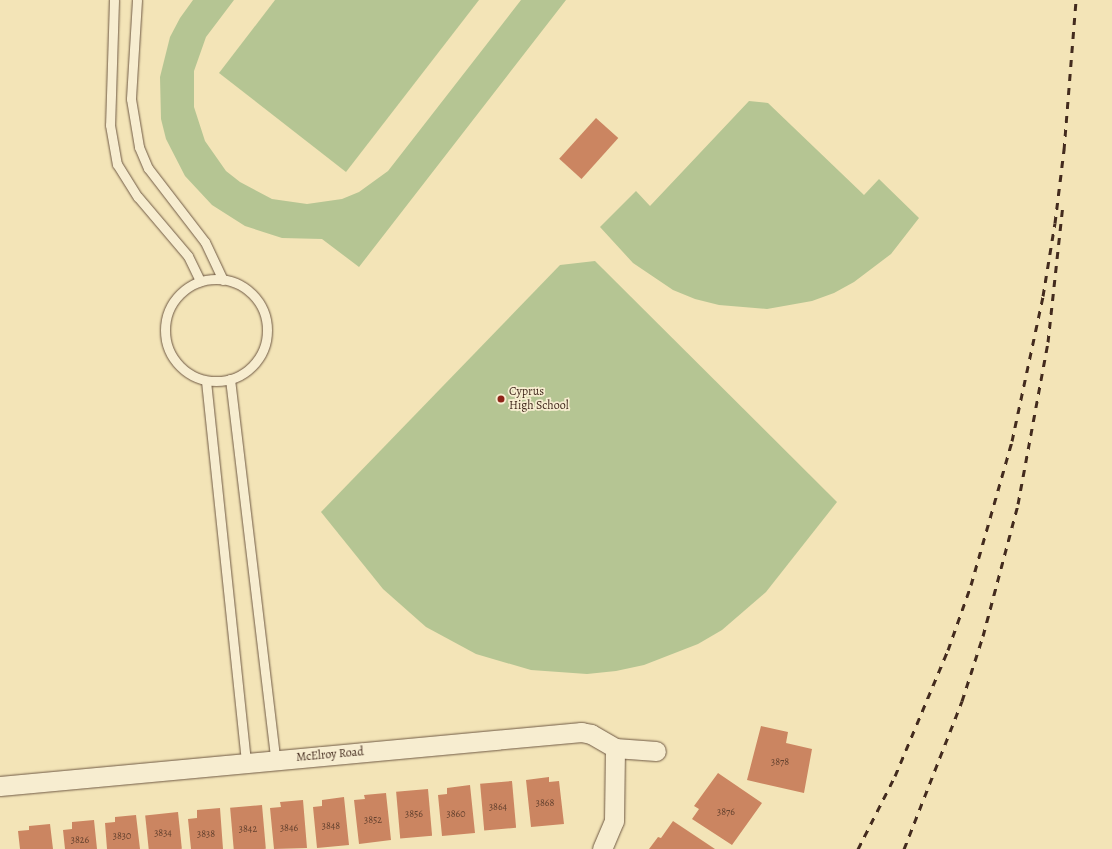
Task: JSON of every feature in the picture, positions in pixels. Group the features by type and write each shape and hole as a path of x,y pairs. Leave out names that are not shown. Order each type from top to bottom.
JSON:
{"street":[{"name":"McElroy Road","path":"0,786 275,759 581,732 591,734 615,748 656,751"},
{"path":"602,849 614,821 615,748"}],"lane":[{"path":"114,0 110,125 117,164 138,197 188,256 200,281"},
{"path":"137,0 131,99 139,147 148,168 205,242 223,280"},
{"path":"223,280 234,282 248,291 259,304 266,325 267,336 262,352 253,366 239,376 230,379 206,381 190,375 177,364 168,350 164,332 166,316 173,301 185,289 200,281 223,280"},
{"path":"230,379 275,759"},
{"path":"206,381 246,762"}],"green space":[{"path":"193,0 234,0 206,37 194,71 194,107 205,141 226,171 240,182 272,199 307,204 342,199 359,192 388,171 521,0 566,0 359,267 322,239 282,238 245,226 212,205 185,176 166,139 161,119 160,77 170,37 180,18"},
{"path":"275,0 479,0 346,172 219,73"},
{"path":"749,101 768,103 864,195 879,179 919,218 891,254 854,282 834,293 812,301 767,309 719,305 695,299 673,290 633,263 600,227 636,191 650,206"},
{"path":"595,261 837,502 766,592 722,630 698,644 644,665 616,671 587,674 531,670 476,654 426,627 383,589 321,512 560,265"}],"building":[{"path":"596,118 618,138 581,179 559,159"},
{"path":"761,726 788,732 786,743 812,749 804,793 747,780"},
{"path":"718,773 762,803 732,845 692,819 699,809 694,806"},
{"path":"549,777 549,782 559,781 564,824 531,827 526,780"},
{"path":"512,781 516,828 484,831 480,784"},
{"path":"470,785 475,833 442,836 438,795 447,794 447,788"},
{"path":"428,789 432,836 400,839 396,792"},
{"path":"386,793 391,840 359,844 354,800 365,799 364,795"},
{"path":"344,797 349,845 317,848 313,807 322,806 322,800"},
{"path":"303,800 307,848 274,849 270,808 281,807 280,802"},
{"path":"262,805 266,849 234,849 230,808"},
{"path":"220,808 223,849 191,849 188,819 197,818 197,810"},
{"path":"178,812 182,849 149,849 145,815"},
{"path":"136,815 140,849 107,849 105,823 115,822 115,817"},
{"path":"94,820 97,849 65,849 63,830 72,829 72,822"},
{"path":"673,821 715,849 649,849 658,837 661,838"},
{"path":"50,824 53,849 20,849 18,831 29,830 29,826"}],"railway":[{"path":"858,849 895,776 948,650 971,585 1012,441 1043,296 1055,223 1064,150 1076,0"},
{"path":"904,849 962,701 983,636 1018,504 1048,342 1063,205"}],"place":[{"name":"Cyprus High School","path":"501,399"}]}
